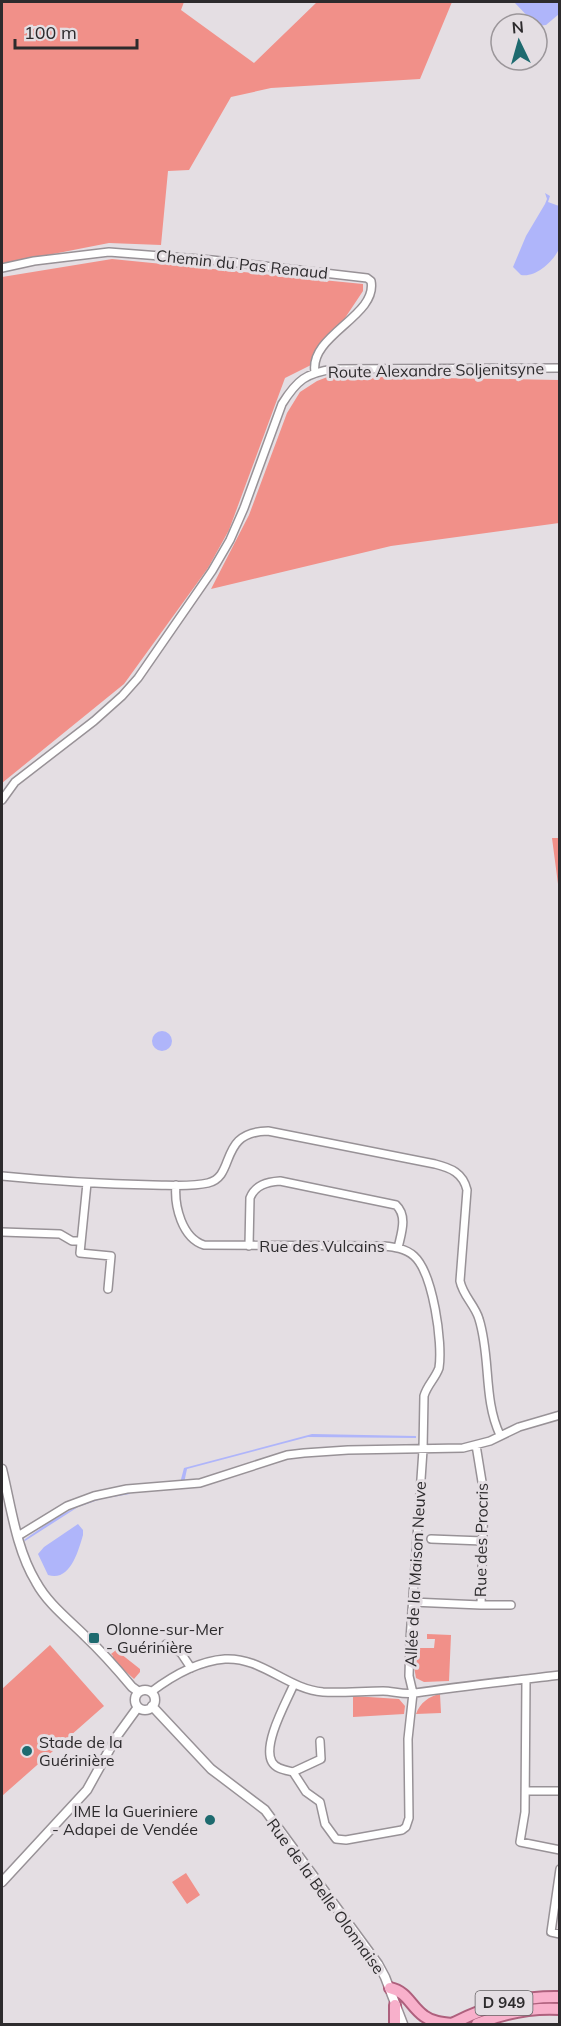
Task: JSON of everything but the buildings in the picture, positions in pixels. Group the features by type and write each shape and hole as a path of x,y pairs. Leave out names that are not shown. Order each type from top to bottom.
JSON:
{"main road":[{"path":"390,1988 405,1995 425,2018 452,2024"},
{"name":"D 949","path":"452,2024 481,2010 512,2000 560,1997"},
{"path":"395,2005 395,2025"},
{"name":"D 949","path":"477,2025 515,2012 544,2008 560,2009"}],"street":[{"name":"Chemin du Pas Renaud","path":"2,268 34,261 109,252 212,260 367,278 370,281 371,294 319,352 315,372"},
{"name":"Route Alexandre Soljenitsyne","path":"2,800 15,782 94,722 138,678 212,571 230,540 282,404 291,389 301,379 315,372 334,369 560,368"},
{"path":"2,1176 87,1183 176,1185 209,1183 220,1176 235,1145 242,1137 257,1131 290,1135 455,1170 465,1181 468,1190 461,1289 479,1319 487,1356 493,1414 500,1435"},
{"path":"249,1246 249,1198 252,1192 265,1184 280,1180 396,1205 403,1219 398,1248"},
{"path":"87,1183 80,1253 111,1256 108,1289"},
{"name":"Rue des Vulcains","path":"176,1185 176,1207 189,1236 204,1245 383,1246 398,1248 413,1255 424,1270 437,1318 440,1363 424,1396 423,1450"},
{"path":"2,1232 60,1234 72,1241 81,1241"},
{"path":"18,1536 67,1506 94,1496 127,1490 200,1483 287,1455 348,1450 449,1449 476,1445 560,1415"},
{"name":"Rue des Procris","path":"412,1602 480,1605 484,1494 476,1445"},
{"name":"Allée de la Maison Neuve","path":"423,1450 412,1602 409,1676 413,1694 425,1690 454,1689 560,1675"},
{"path":"2,1469 28,1567 44,1594 139,1692"},
{"path":"431,1539 483,1541"},
{"path":"480,1605 511,1605"},
{"path":"165,1644 181,1653 191,1668"},
{"path":"151,1692 164,1682 191,1668 225,1659 244,1660 261,1666 294,1684 322,1692 385,1691 413,1694 408,1739 409,1818 406,1827 402,1830 346,1840 336,1839 325,1824 320,1802 306,1792 293,1772"},
{"path":"526,1680 526,1791 520,1842 560,1850"},
{"path":"294,1684 273,1732 270,1757 273,1764 279,1769 293,1772 321,1759 321,1741"},
{"path":"146,1690 151,1692 154,1698 152,1706 144,1709 138,1707 135,1697 139,1692 146,1690"},
{"name":"Rue de la Belle Olonnaise","path":"152,1706 211,1769 265,1810 372,1955 390,1988 403,2025"},
{"path":"2,1882 87,1790 117,1736 138,1707"},
{"path":"526,1791 560,1791"},
{"path":"560,1869 551,1932 560,1934"}],"shaded area":[{"path":"2,2 184,2 181,10 254,63 317,2 452,2 420,79 271,88 231,97 189,170 168,171 161,245 109,243 2,264"},
{"path":"112,259 363,284 363,291 315,363 285,378 229,530 208,568 124,684 2,783 2,277"},
{"path":"330,376 559,380 559,523 391,546 211,589 249,515 287,413 300,392"},
{"path":"552,838 559,838 559,884 558,884"},
{"path":"427,1634 451,1635 449,1681 424,1682 416,1678 413,1661 416,1648 434,1648 435,1639 427,1639"},
{"name":"Stade de la Guérinière","path":"50,1645 104,1706 2,1796 2,1689"},
{"path":"116,1650 140,1669 134,1679 112,1659 111,1654"},
{"path":"440,1694 441,1713 416,1714 425,1701"},
{"path":"353,1696 399,1699 405,1706 404,1714 353,1717"},
{"path":"186,1873 200,1895 187,1904 172,1882"}],"water":[{"path":"514,2 559,2 559,14 549,22 549,12 524,12"},
{"path":"545,193 550,196 548,202 559,206 560,246 554,256 539,271 521,275 513,267 526,236 545,204 547,199"},
{"path":"162,1031 169,1034 172,1041 169,1048 162,1051 155,1048 152,1041 155,1034"},
{"path":"312,1434 416,1436 416,1438 308,1437 187,1469 184,1483 180,1483 184,1468"},
{"path":"129,1492 130,1494 101,1499 80,1506 98,1499"},
{"path":"77,1508 25,1541 50,1522"},
{"path":"78,1524 83,1530 83,1535 72,1564 62,1574 48,1575 38,1554 44,1547"}],"place":[{"name":"Olonne-sur-Mer - Guérinière","path":"94,1638"},
{"name":"Stade de la Guérinière","path":"27,1751"},
{"name":"IME la Gueriniere - Adapei de Vendée","path":"210,1820"}]}
